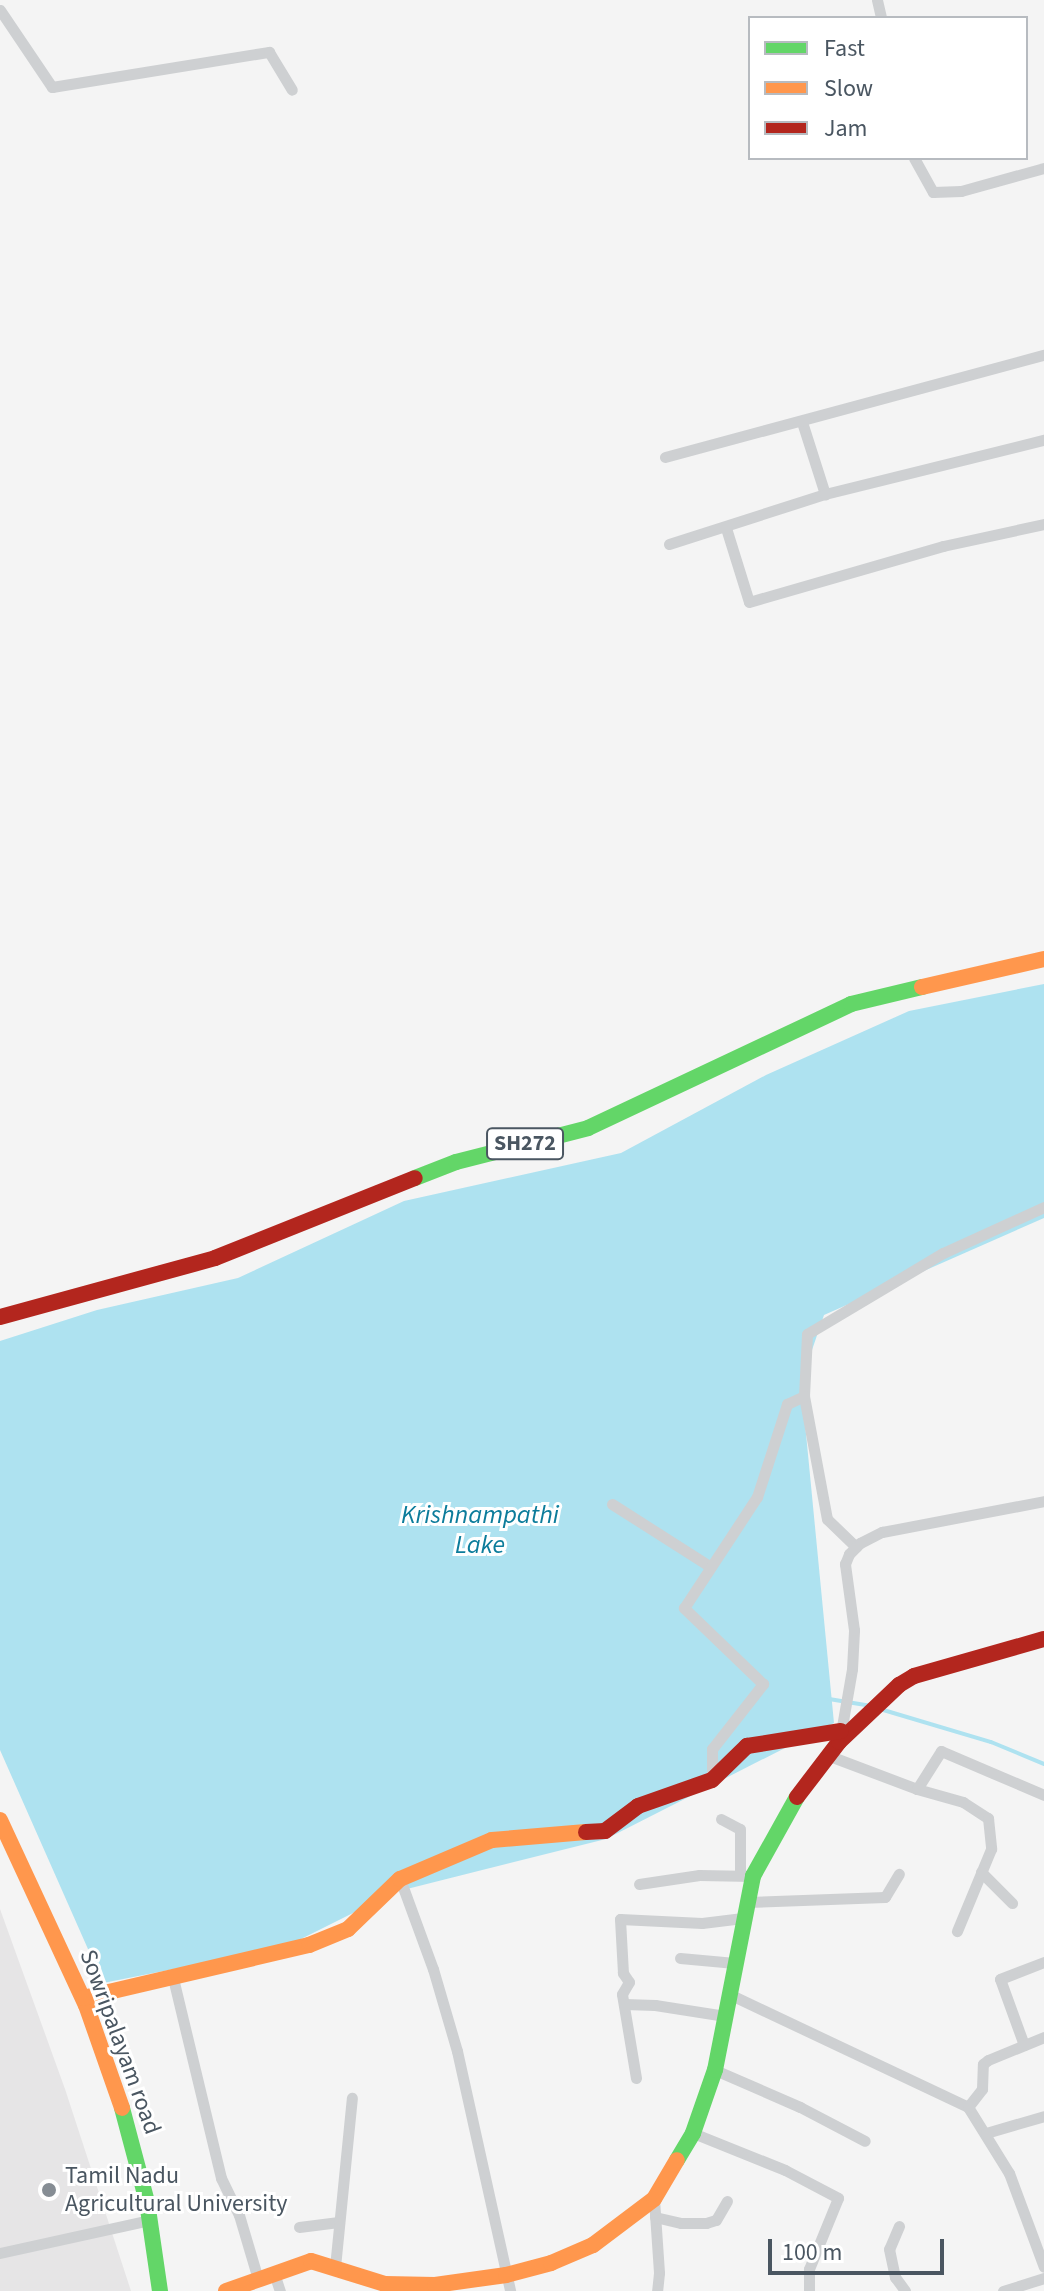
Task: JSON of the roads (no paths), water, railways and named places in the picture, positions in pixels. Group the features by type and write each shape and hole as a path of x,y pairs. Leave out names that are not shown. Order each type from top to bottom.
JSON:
{"street":[{"path":"0,10 52,87 269,52 292,90"},
{"path":"915,160 933,192 961,191 1044,168"},
{"path":"665,457 1044,355"},
{"path":"802,422 825,494"},
{"path":"669,544 825,494 1044,440"},
{"path":"726,528 749,602 943,546 1044,524"},
{"name":"SH272","path":"0,1317 215,1258 456,1162 588,1128 851,1004 1044,959"},
{"path":"856,1547 827,1519 804,1396 807,1334 943,1253 1044,1207"},
{"path":"712,1780 712,1749 763,1684 684,1608 757,1497 787,1404 804,1396"},
{"path":"845,1729 854,1630 845,1564 856,1547 882,1532 1044,1501"},
{"path":"612,1504 711,1567"},
{"path":"747,1875 845,1729 914,1676 1044,1639"},
{"path":"83,1998 278,1954 348,1929 400,1879 492,1840 605,1831 638,1806 712,1780 747,1746 845,1729"},
{"path":"917,1789 941,1751 1044,1795"},
{"path":"827,1755 917,1789 963,1802 988,1818 991,1849 957,1931"},
{"path":"226,2291 311,2261 335,2267 356,2283 508,2283 593,2245 654,2199 693,2133 715,2070 745,1910 747,1875 740,1829 721,1819"},
{"name":"Sowripalayam road","path":"0,1820 83,1998 118,2093 150,2220 160,2291"},
{"path":"981,1872 1012,1903"},
{"path":"636,2078 622,1994 629,1982 623,1973 620,1919 702,1923 745,1910 885,1897 899,1874"},
{"path":"639,1884 699,1875 747,1875"},
{"path":"400,1879 433,1969 457,2051 487,2176 508,2283"},
{"path":"680,1958 735,1963"},
{"path":"1024,2045 1000,1979 1044,1962"},
{"path":"173,1978 221,2178 266,2276 280,2291"},
{"path":"729,1994 968,2107 1009,2173 1044,2267"},
{"path":"624,2004 655,2005 725,2016"},
{"path":"968,2107 982,2089 983,2064 1044,2037"},
{"path":"715,2070 790,2102 865,2141"},
{"path":"335,2267 352,2098"},
{"path":"986,2133 1044,2116"},
{"path":"693,2133 785,2170 838,2198 809,2269 809,2291"},
{"path":"654,2199 657,2291"},
{"path":"655,2217 681,2223 706,2223 716,2220 727,2201"},
{"path":"0,2253 150,2220"},
{"path":"299,2227 339,2222"},
{"path":"899,2226 889,2249 895,2277 905,2291"},
{"path":"1003,2291 1044,2278"}],"water":[{"name":"Krishnampathi Lake","path":"1044,984 1044,1218 824,1315 801,1382 834,1723 606,1839 395,1892 285,1947 103,1983 0,1750 0,1341 97,1310 238,1278 404,1201 621,1153 766,1075 909,1011"}],"waterway":[{"path":"829,1699 871,1706"},
{"path":"880,1709 991,1742 1044,1764"}],"place":[{"name":"Tamil Nadu Agricultural University","path":"49,2190"}]}
